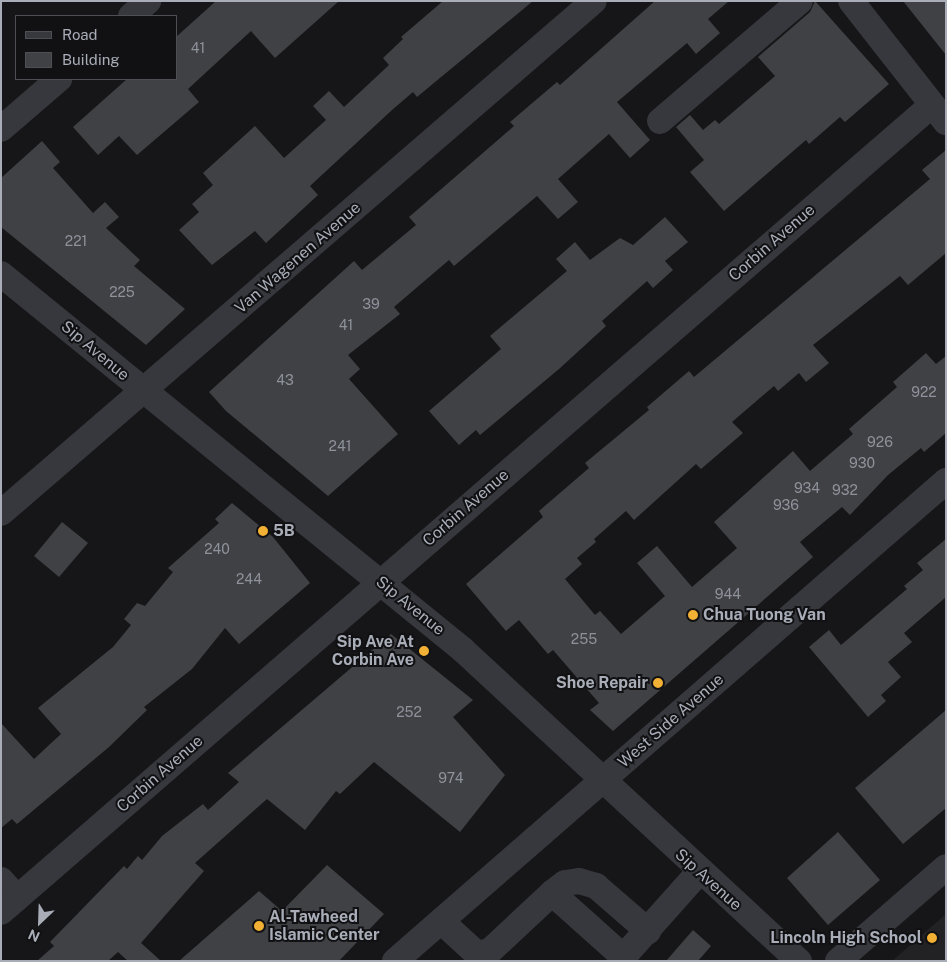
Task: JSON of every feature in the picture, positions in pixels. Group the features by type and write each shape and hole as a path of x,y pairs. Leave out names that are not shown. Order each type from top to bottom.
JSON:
{"street":[{"path":"131,15 148,1"},
{"name":"Van Wagenen Avenue","path":"1,513 144,392 594,1"},
{"path":"660,122 800,1"},
{"path":"851,1 939,113"},
{"path":"1,129 58,80"},
{"name":"Corbin Avenue","path":"6,897 939,113"},
{"name":"Sip Avenue","path":"1,274 494,676 699,872 799,961"},
{"name":"West Side Avenue","path":"395,961 946,481"},
{"path":"838,961 946,868"},
{"path":"552,893 618,952 626,954 699,872"},
{"path":"441,921 477,954 490,951 552,893 565,883 579,880 596,886 648,931"}],"shaded area":[{"name":"Lincoln High School","path":"946,914 946,961 892,961"}],"building":[{"path":"216,1 339,1 275,58 251,31 188,89 199,102 137,155 119,136 98,155 73,127 126,80 178,80 178,35"},
{"path":"443,1 533,1 417,97 413,92 392,110 310,186 318,195 266,243 255,231 212,265 179,230 199,212 192,204 213,185 203,173 255,126 284,158 326,120 313,106 329,91 344,107 389,65 383,58 403,39 401,37"},
{"path":"655,1 729,1 708,19 720,33 696,54 687,43 617,102 650,140 630,158 609,134 558,179 578,202 558,219 537,196 454,266 449,260 394,307 400,314 348,355 360,369 349,379 398,434 328,496 226,411 209,392 354,261 362,270 416,225 409,217 514,126 510,122 557,82 560,85"},
{"path":"815,1 889,84 845,122 840,117 809,144 806,140 724,211 690,172 704,160 676,127 690,115 703,130 715,120 719,124 775,76 758,57 810,12"},
{"path":"903,1 946,1 946,55"},
{"path":"42,141 60,162 53,168 93,213 105,202 119,217 106,228 140,260 134,266 185,309 146,345 1,227 1,178"},
{"path":"946,150 946,253 908,285 900,276 813,345 829,363 806,382 799,373 778,391 774,386 732,422 743,433 701,469 696,464 634,520 626,511 594,539 596,542 577,558 582,564 565,579 595,615 600,611 621,634 665,596 637,563 657,546 692,587 737,548 714,522 793,451 810,471 853,434 849,429 897,387 893,382 926,353 936,364 946,356 946,433 924,452 921,448 888,475 850,515 842,507 800,542 813,557 613,731 590,710 599,703 553,650 548,654 519,620 506,631 466,584 543,517 539,511 589,468 585,463 649,410 647,407 689,371 694,377 930,179 922,170"},
{"path":"665,217 688,242 665,261 673,270 653,288 647,281 602,321 606,326 559,369 480,435 476,430 459,445 429,411 501,349 490,336 567,271 556,259 575,242 590,260 620,238 633,245"},
{"path":"232,503 273,537 310,583 239,644 225,628 192,669 144,707 147,710 109,747 17,824 12,819 1,828 1,723 34,759 61,734 38,708 113,647 131,625 124,619 137,603 145,606 173,572 168,568 219,523 215,519"},
{"path":"62,522 88,543 59,577 34,556"},
{"path":"946,539 946,597 904,633 912,642 888,662 901,677 881,695 886,701 868,717 809,647 829,630 841,645 907,589 904,586 923,570 917,563"},
{"path":"391,634 473,700 453,717 505,775 460,832 374,762 340,794 336,791 305,830 267,799 195,863 204,871 141,943 161,961 128,961 118,952 108,961 37,961 54,946 50,942 124,866 127,869 138,856 142,860 162,836 203,804 208,810 239,782 228,773"},
{"path":"946,710 946,808 903,844 855,788"},
{"path":"838,832 880,880 828,925 787,878"},
{"path":"327,865 384,914 339,961 179,961 259,891 282,911"},
{"path":"693,930 711,946 698,961 666,961"}],"place":[{"name":"5B","path":"263,531"},
{"name":"Chua Tuong Van","path":"693,615"},
{"name":"Sip Ave At Corbin Ave","path":"424,651"},
{"name":"Shoe Repair","path":"658,683"},
{"name":"Al-Tawheed Islamic Center","path":"259,926"},
{"name":"Lincoln High School","path":"932,938"}]}
